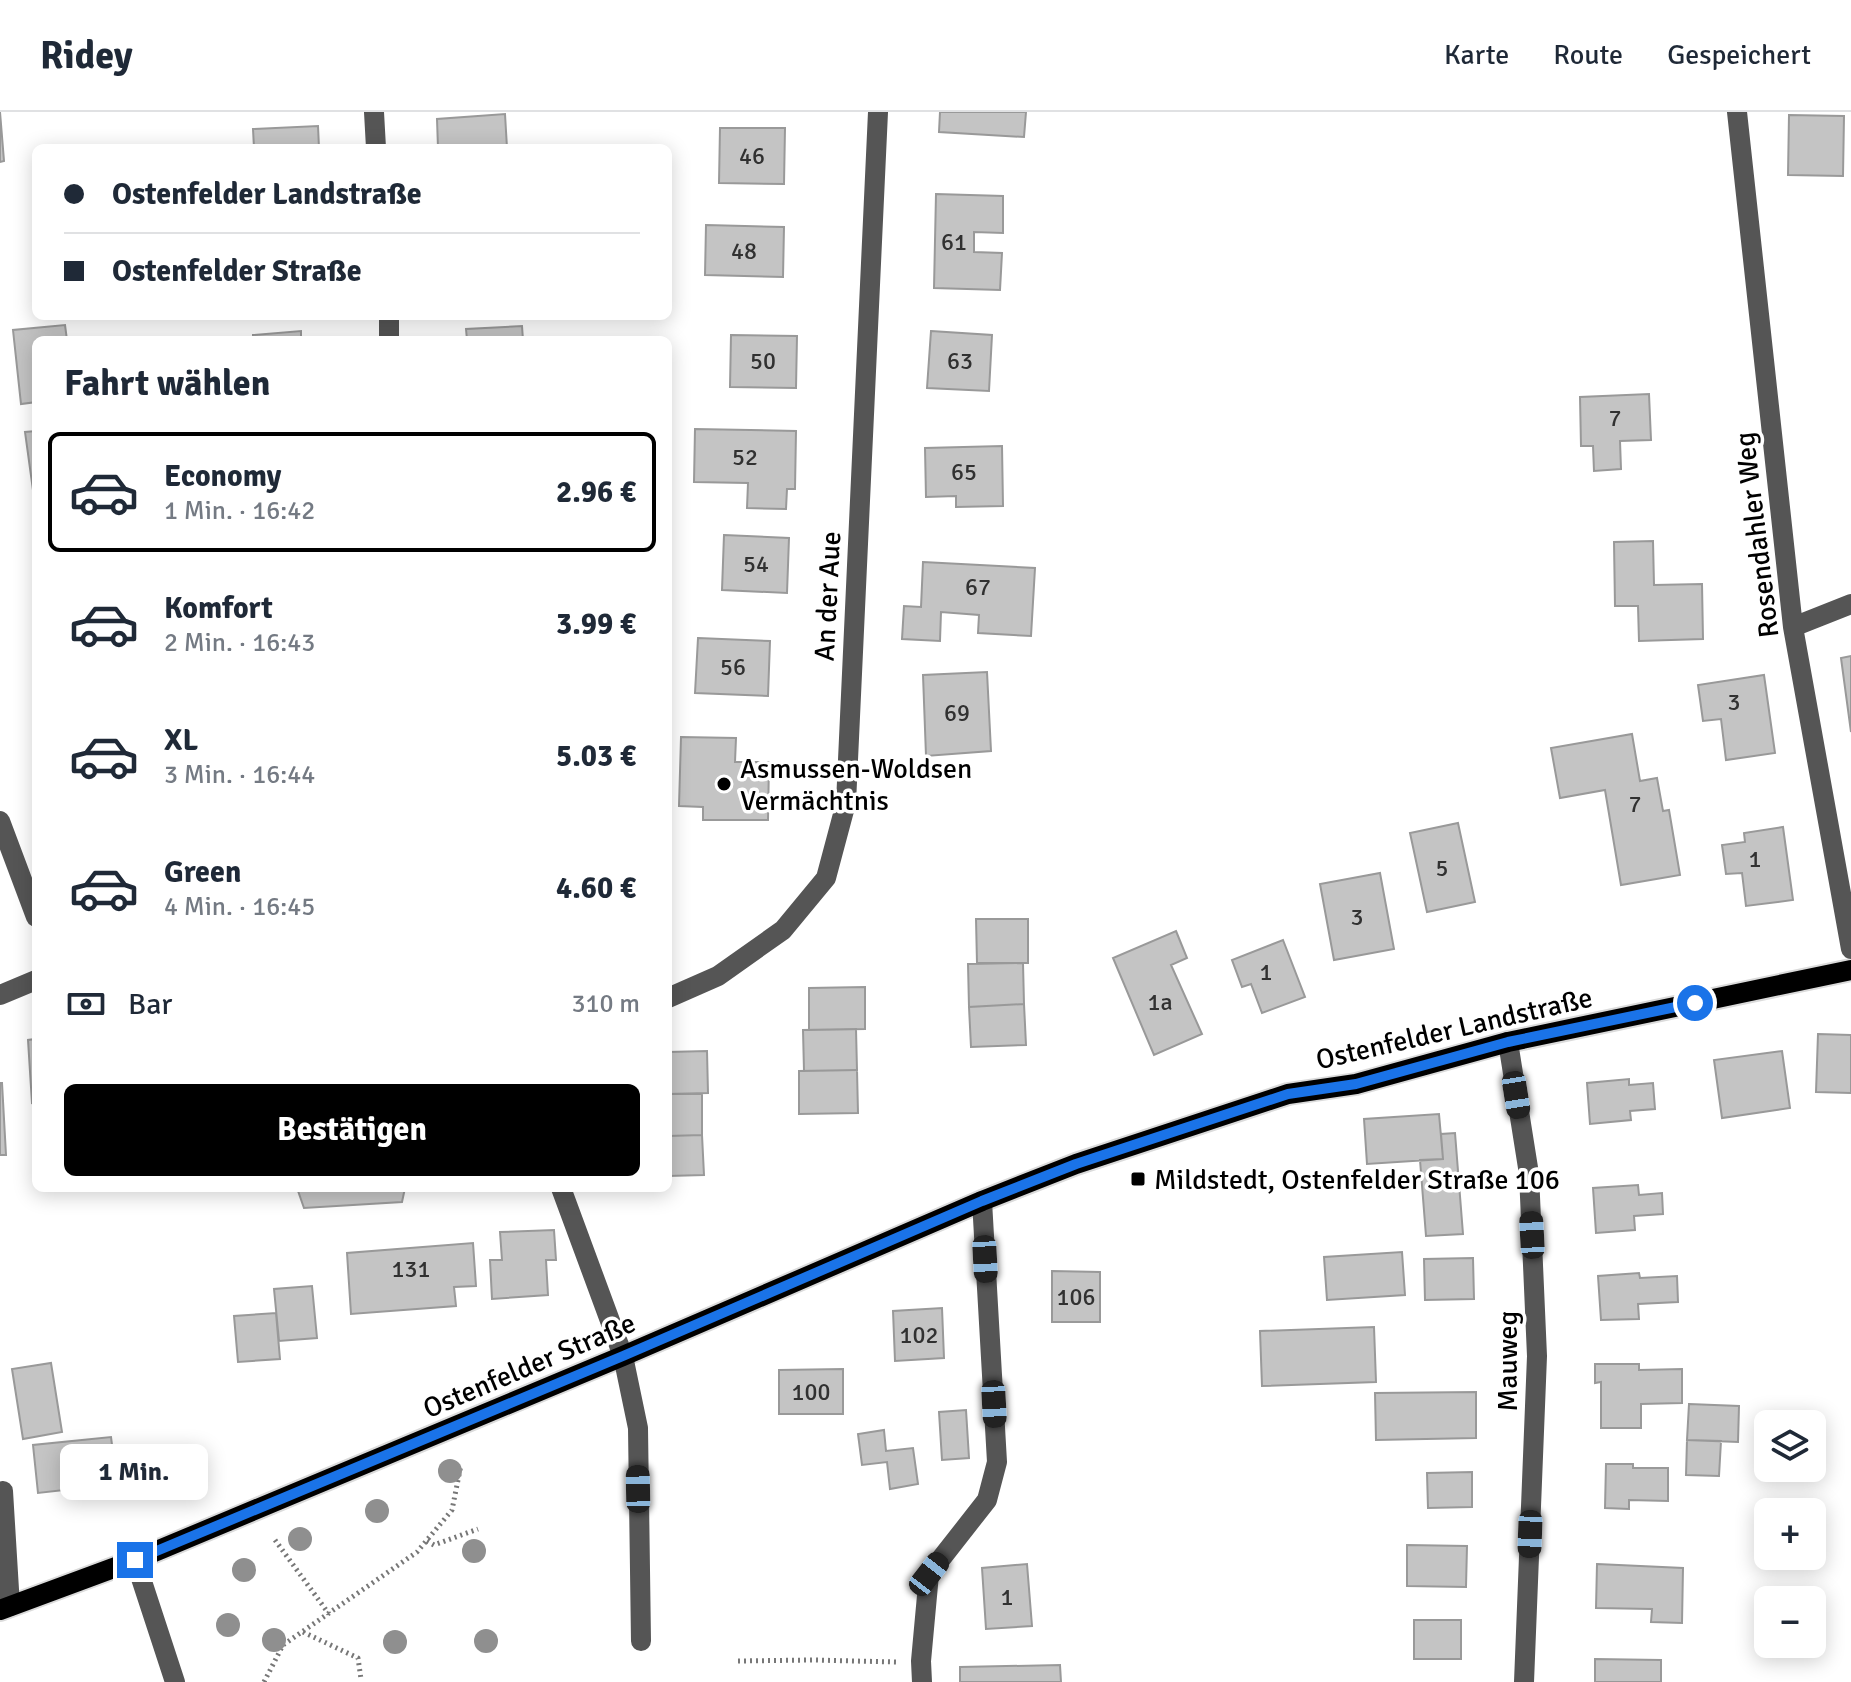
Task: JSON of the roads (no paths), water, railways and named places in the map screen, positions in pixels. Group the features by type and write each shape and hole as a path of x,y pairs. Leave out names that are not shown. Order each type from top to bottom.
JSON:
{"main road":[{"name":"Ostenfelder Landstraße","path":"1076,1164 1288,1094 1356,1084 1508,1042 1851,970"},
{"name":"Ostenfelder Straße","path":"5,1608 135,1560 1076,1164"}],"street":[{"path":"374,112 376,144"},
{"name":"An der Aue","path":"672,996 718,976 783,930 826,878 846,803 878,112"},
{"name":"Rosendahler Weg","path":"1737,112 1793,627 1851,949"},
{"path":"1793,627 1851,604"},
{"path":"0,821 32,906"},
{"path":"0,995 32,982"},
{"name":"Mauweg","path":"1508,1042 1529,1174 1537,1356 1524,1682"},
{"path":"562,1192 623,1356 638,1428 641,1641"},
{"path":"922,1682 929,1574 987,1500 997,1462 982,1201"},
{"path":"3,1491 5,1608"},
{"path":"135,1560 175,1682"}],"place":[{"name":"Asmussen-Woldsen Vermächtnis","path":"724,784"},
{"name":"Mildstedt, Ostenfelder Straße 106","path":"1138,1179"}]}
